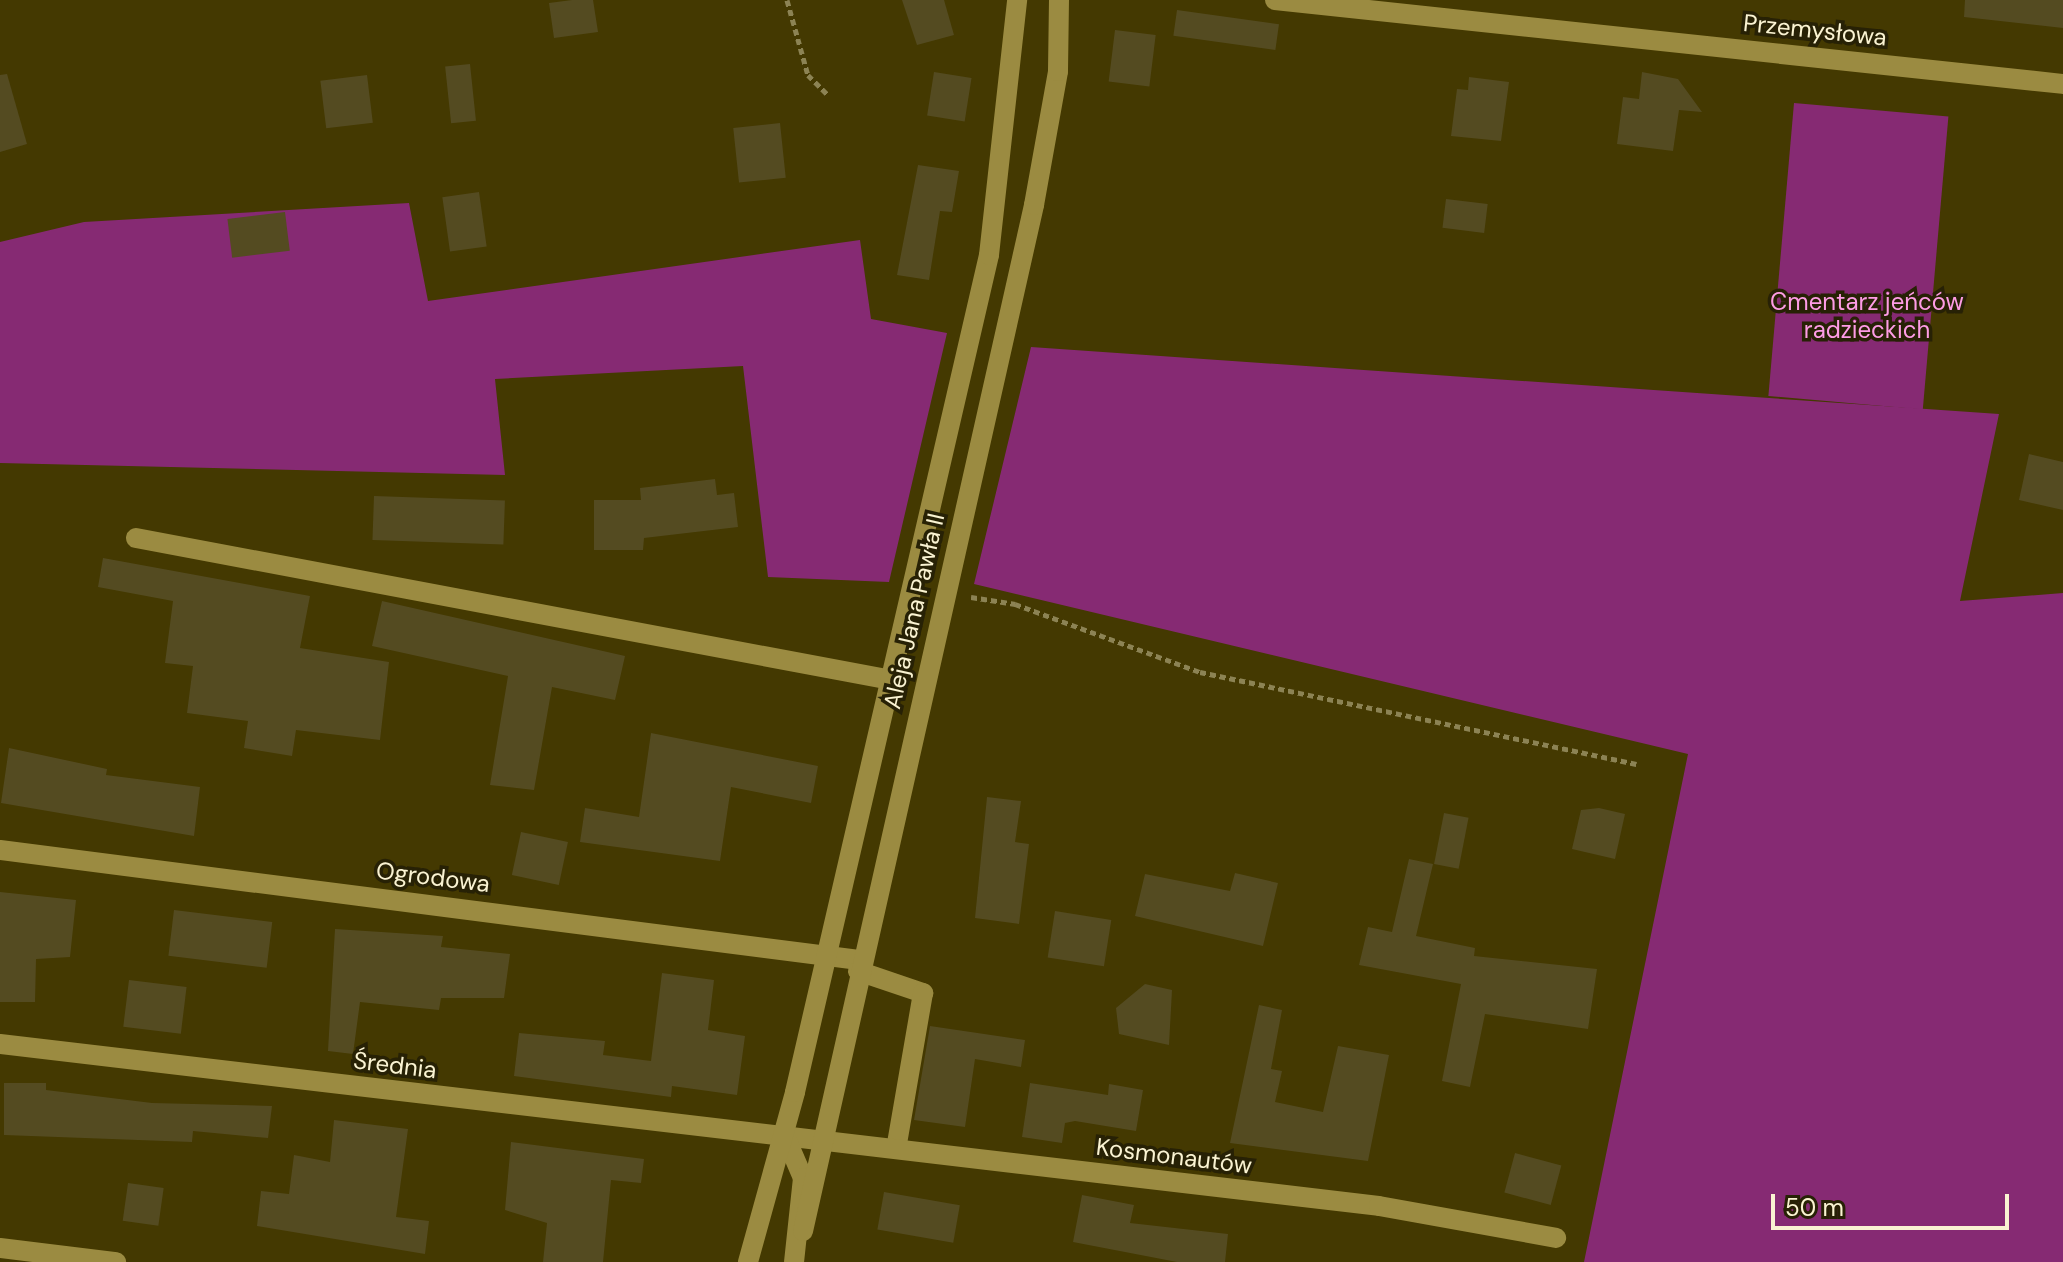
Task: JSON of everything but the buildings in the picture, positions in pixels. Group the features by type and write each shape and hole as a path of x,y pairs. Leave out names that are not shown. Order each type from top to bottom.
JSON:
{"street":[{"name":"Aleja Jana Pawła II","path":"748,1262 785,1136 989,255 1017,0"},
{"name":"Aleja Jana Pawła II","path":"794,1262 828,1141 859,966 1034,205 1058,71 1059,0"},
{"name":"Przemysłowa","path":"1275,0 2063,84"},
{"path":"136,538 891,680"},
{"path":"911,585 945,592"},
{"name":"Ogrodowa","path":"0,850 828,953 923,993 896,1149"},
{"name":"Średnia","path":"0,1044 785,1136"},
{"name":"Aleja Jana Pawła II","path":"785,1136 803,1178 803,1231"},
{"name":"Kosmonautów","path":"785,1136 1387,1207 1556,1238"},
{"path":"0,1248 116,1262"}],"path":[{"path":"787,0 808,75 828,95"},
{"path":"945,592 1015,604 1200,672 1636,764"}],"green space":[{"name":"Cmentarz jeńców radzieckich","path":"1794,103 1948,117 1923,409 1768,396"},
{"path":"409,203 428,301 860,240 871,319 947,333 889,582 768,577 743,366 495,379 505,475 0,463 0,242 84,222"},
{"path":"1031,347 1999,414 1960,601 2063,593 2063,1262 1584,1262 1688,754 974,584"}]}
